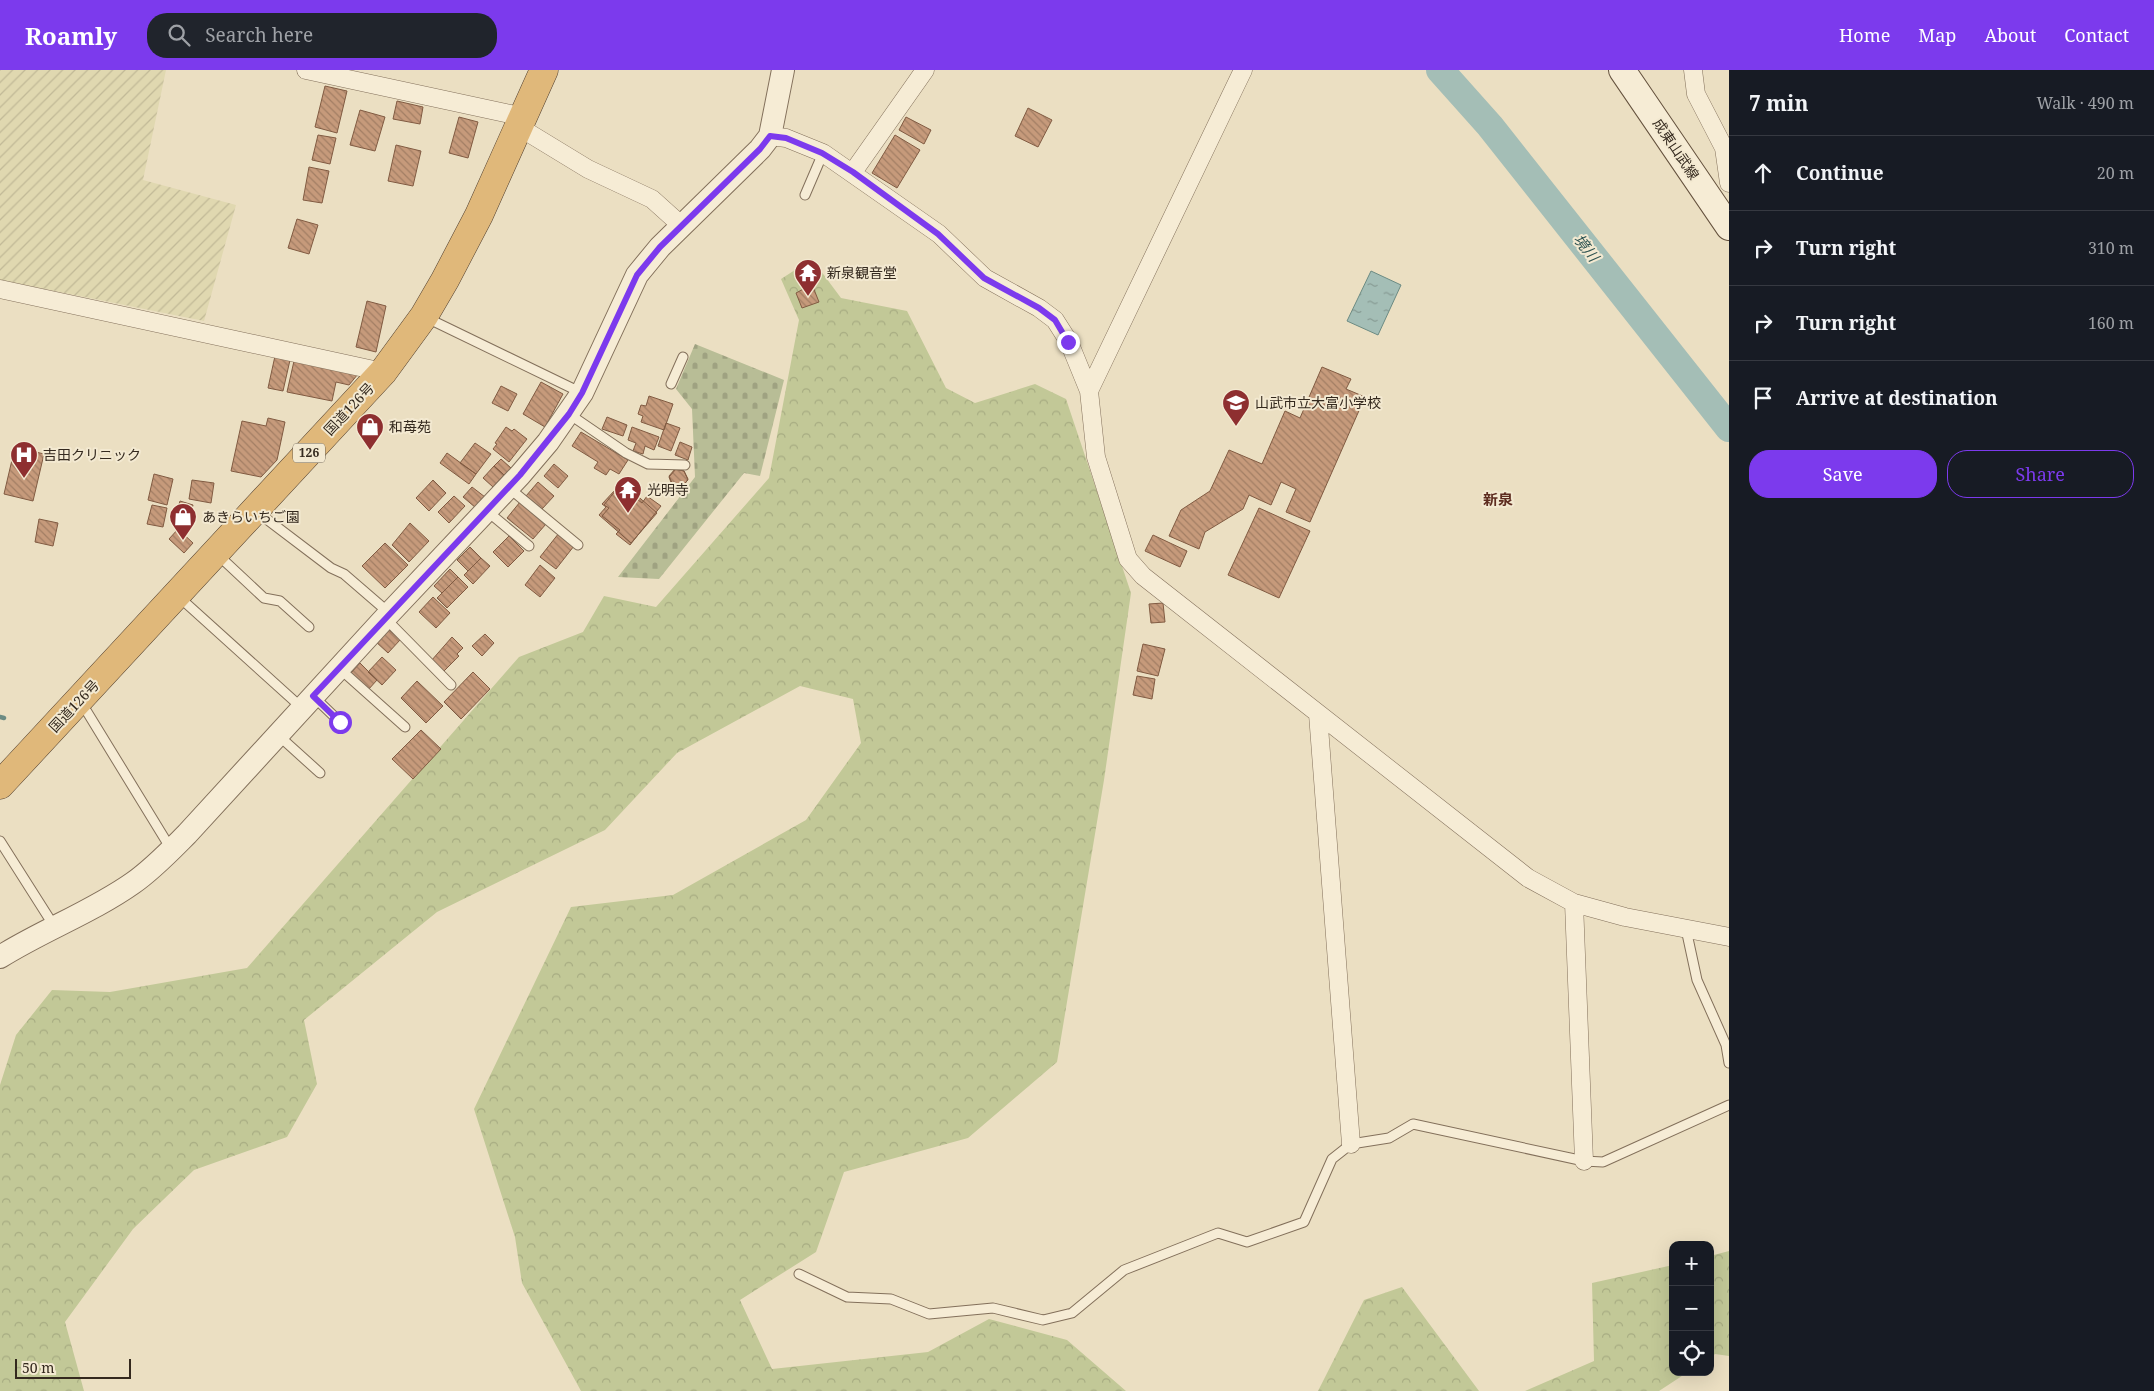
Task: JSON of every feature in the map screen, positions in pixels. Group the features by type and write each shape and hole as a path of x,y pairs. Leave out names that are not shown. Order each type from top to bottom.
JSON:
{"highway":[{"name":"国道126号","path":"0,785 383,372 424,316 479,215 544,70"}],"main road":[{"name":"成東山武線","path":"1622,70 1729,226"}],"street":[{"path":"306,70 521,122 588,169 652,199 682,226"},
{"path":"0,957 134,883 172,849 508,488 569,414 582,393 637,275 660,247 760,149 770,136 783,70"},
{"path":"853,172 924,70"},
{"path":"1089,391 1243,70"},
{"path":"1693,70 1696,94 1724,148 1729,183"},
{"path":"770,136 786,138 822,153 853,172 938,234 984,278 1039,308 1055,320 1068,342 1089,391 1096,457 1128,559 1143,576 1528,878 1574,903 1625,917 1729,937"},
{"path":"0,288 383,372"},
{"path":"1318,714 1351,1144"},
{"path":"1574,903 1584,1161"}],"lane":[{"path":"805,195 822,153"},
{"path":"424,316 582,393"},
{"path":"671,384 683,357"},
{"path":"569,414 626,453 648,464 685,465"},
{"path":"508,488 578,545"},
{"path":"487,510 529,546"},
{"path":"256,511 331,568 344,574 387,616 451,685"},
{"path":"216,554 264,598 280,601 309,628"},
{"path":"177,596 308,702 340,722"},
{"path":"339,668 405,727"},
{"path":"79,700 172,849"},
{"path":"278,734 320,773"},
{"path":"0,841 54,926"},
{"path":"1686,929 1697,980 1726,1045 1729,1063"},
{"path":"799,1274 848,1296 891,1298 929,1314 993,1308 1043,1320 1072,1313 1124,1270 1218,1234 1247,1242 1304,1222 1332,1159 1351,1144 1389,1138 1413,1124 1584,1161 1603,1162 1729,1105"}],"shaded area":[{"path":"0,70 166,70 143,180 236,205 204,321 0,280"}],"green space":[{"path":"812,259 841,298 907,311 946,388 975,403 1035,384 1066,399 1131,593 1104,780 1057,1062 968,1138 844,1172 816,1252 740,1300 772,1369 928,1352 989,1319 1067,1340 1126,1391 581,1391 522,1283 515,1237 474,1109 571,907 673,895 806,820 861,743 853,699 800,686 677,753 605,830 437,912 304,1020 317,1084 287,1137 194,1170 133,1229 65,1322 84,1391 0,1391 0,1085 16,1035 52,990 110,992 247,968 519,657 583,632 604,596 656,607 769,478 799,320 781,279"},
{"path":"695,344 784,380 760,476 744,473 659,579 618,577 695,477 692,409 676,389"},
{"path":"1729,1251 1729,1356 1714,1355 1714,1255"},
{"path":"1669,1266 1669,1376 1682,1376 1659,1391 1525,1391 1594,1361 1592,1283"},
{"path":"1402,1287 1479,1391 1318,1391 1364,1300"}],"water":[{"path":"1371,271 1401,285 1378,335 1347,321"}],"building":[{"path":"325,86 347,91 337,133 315,127"},
{"path":"397,101 423,107 420,124 393,119"},
{"path":"1028,108 1052,120 1038,147 1015,136"},
{"path":"360,110 385,117 375,151 350,145"},
{"path":"459,117 478,122 468,158 449,153"},
{"path":"906,117 931,130 924,144 899,130"},
{"path":"318,135 336,138 330,164 312,160"},
{"path":"895,135 920,150 897,188 872,173"},
{"path":"396,145 421,151 413,186 388,181"},
{"path":"309,167 329,171 322,203 303,200"},
{"path":"297,219 318,225 309,254 288,248"},
{"name":"新泉観音堂","path":"809,286 810,288 813,287 819,302 802,308 796,293"},
{"path":"367,301 386,306 376,352 356,347"},
{"path":"275,356 290,360 283,391 268,388"},
{"path":"294,361 358,374 349,385 336,382 332,401 287,392"},
{"path":"1322,367 1351,379 1346,389 1365,397 1310,522 1286,512 1296,489 1281,482 1271,505 1249,495 1243,509 1205,532 1199,549 1169,536 1181,510 1210,491 1229,450 1262,464 1285,411 1300,418"},
{"path":"541,382 563,394 545,427 523,414"},
{"path":"501,386 517,394 508,411 492,403"},
{"path":"649,396 673,404 664,430 641,422 643,416 638,414 641,405 646,406"},
{"path":"607,417 627,425 623,436 602,429"},
{"path":"268,418 285,422 277,460 261,477 231,471 242,421 266,426"},
{"path":"666,423 680,428 671,451 658,446"},
{"path":"506,427 512,431 514,429 527,439 509,462 493,449"},
{"path":"632,427 659,437 654,450 645,446 643,454 633,451 636,443 628,440"},
{"path":"581,432 628,460 619,474 610,469 606,475 594,468 598,462 572,446"},
{"path":"680,442 692,447 688,460 675,455"},
{"path":"475,443 491,454 476,474 460,463"},
{"path":"15,447 44,454 33,501 4,494"},
{"path":"447,453 476,474 469,484 440,463"},
{"path":"501,459 511,468 504,475 494,466"},
{"path":"554,464 568,476 558,488 544,476"},
{"path":"494,466 504,475 493,487 483,478"},
{"path":"675,469 684,471 688,479 683,487 673,485 669,476"},
{"path":"676,469 684,471 688,480 681,487 672,485 669,477"},
{"path":"154,474 173,479 167,505 148,500"},
{"path":"192,480 214,483 211,503 189,499"},
{"path":"433,480 446,493 429,511 416,498"},
{"path":"538,482 554,496 542,509 526,496"},
{"name":"光明寺","path":"625,485 657,513 631,543 599,515 606,507 602,504 615,490 619,493"},
{"path":"472,487 485,497 476,508 463,497"},
{"name":"光明寺","path":"624,489 642,503 647,496 661,506 630,545 616,534 620,530 602,516 609,508 604,505 616,490 620,493"},
{"path":"454,496 465,506 449,523 438,512"},
{"path":"180,501 193,505 188,525 174,521"},
{"path":"520,502 546,524 533,539 507,518"},
{"path":"152,505 167,508 163,527 147,524"},
{"path":"1259,508 1310,531 1279,598 1228,575"},
{"path":"39,519 58,523 53,546 35,542"},
{"path":"410,523 429,541 409,562 392,545"},
{"path":"178,529 193,543 184,553 169,539"},
{"path":"559,533 574,546 556,569 540,557"},
{"path":"1153,535 1187,551 1180,567 1145,551"},
{"path":"509,536 524,551 508,567 493,552"},
{"path":"385,543 408,565 385,588 362,566"},
{"path":"470,547 481,558 468,571 457,560"},
{"path":"481,558 490,566 473,584 464,575"},
{"path":"540,565 555,578 540,597 525,585"},
{"path":"450,569 458,577 442,593 434,586"},
{"path":"458,577 468,587 447,608 437,598"},
{"path":"433,597 450,613 436,628 419,612"},
{"path":"1163,603 1165,622 1151,623 1149,604"},
{"path":"387,628 400,640 388,653 375,641"},
{"path":"485,634 494,643 482,656 472,646"},
{"path":"452,637 463,648 457,654 459,656 443,672 431,661"},
{"path":"1143,644 1165,649 1158,676 1137,671"},
{"path":"382,657 396,670 382,685 368,672"},
{"path":"360,663 377,680 368,690 351,673"},
{"path":"473,672 490,689 461,719 444,702"},
{"path":"1137,676 1155,679 1152,699 1133,695"},
{"path":"417,681 443,706 426,723 401,698"},
{"path":"421,730 441,749 413,779 392,759"}],"waterway":[{"name":"境川","path":"1440,70 1490,126 1729,428"},
{"path":"0,717 4,718"}],"place":[{"name":"新泉観音堂","path":"808,297"},
{"name":"山武市立大富小学校","path":"1236,427"},
{"name":"和苺苑","path":"370,451"},
{"name":"吉田クリニック","path":"24,479"},
{"name":"光明寺","path":"628,514"},
{"name":"あきらいちご園","path":"183,541"}],"district":[{"name":"新泉","path":"1498,500"}],"route":[{"path":"340,722 313,696 520,475 548,442 582,393 637,275 660,247 760,149 770,136 786,138 822,153 853,172 938,234 984,278 1039,308 1055,320 1068,342"}]}
